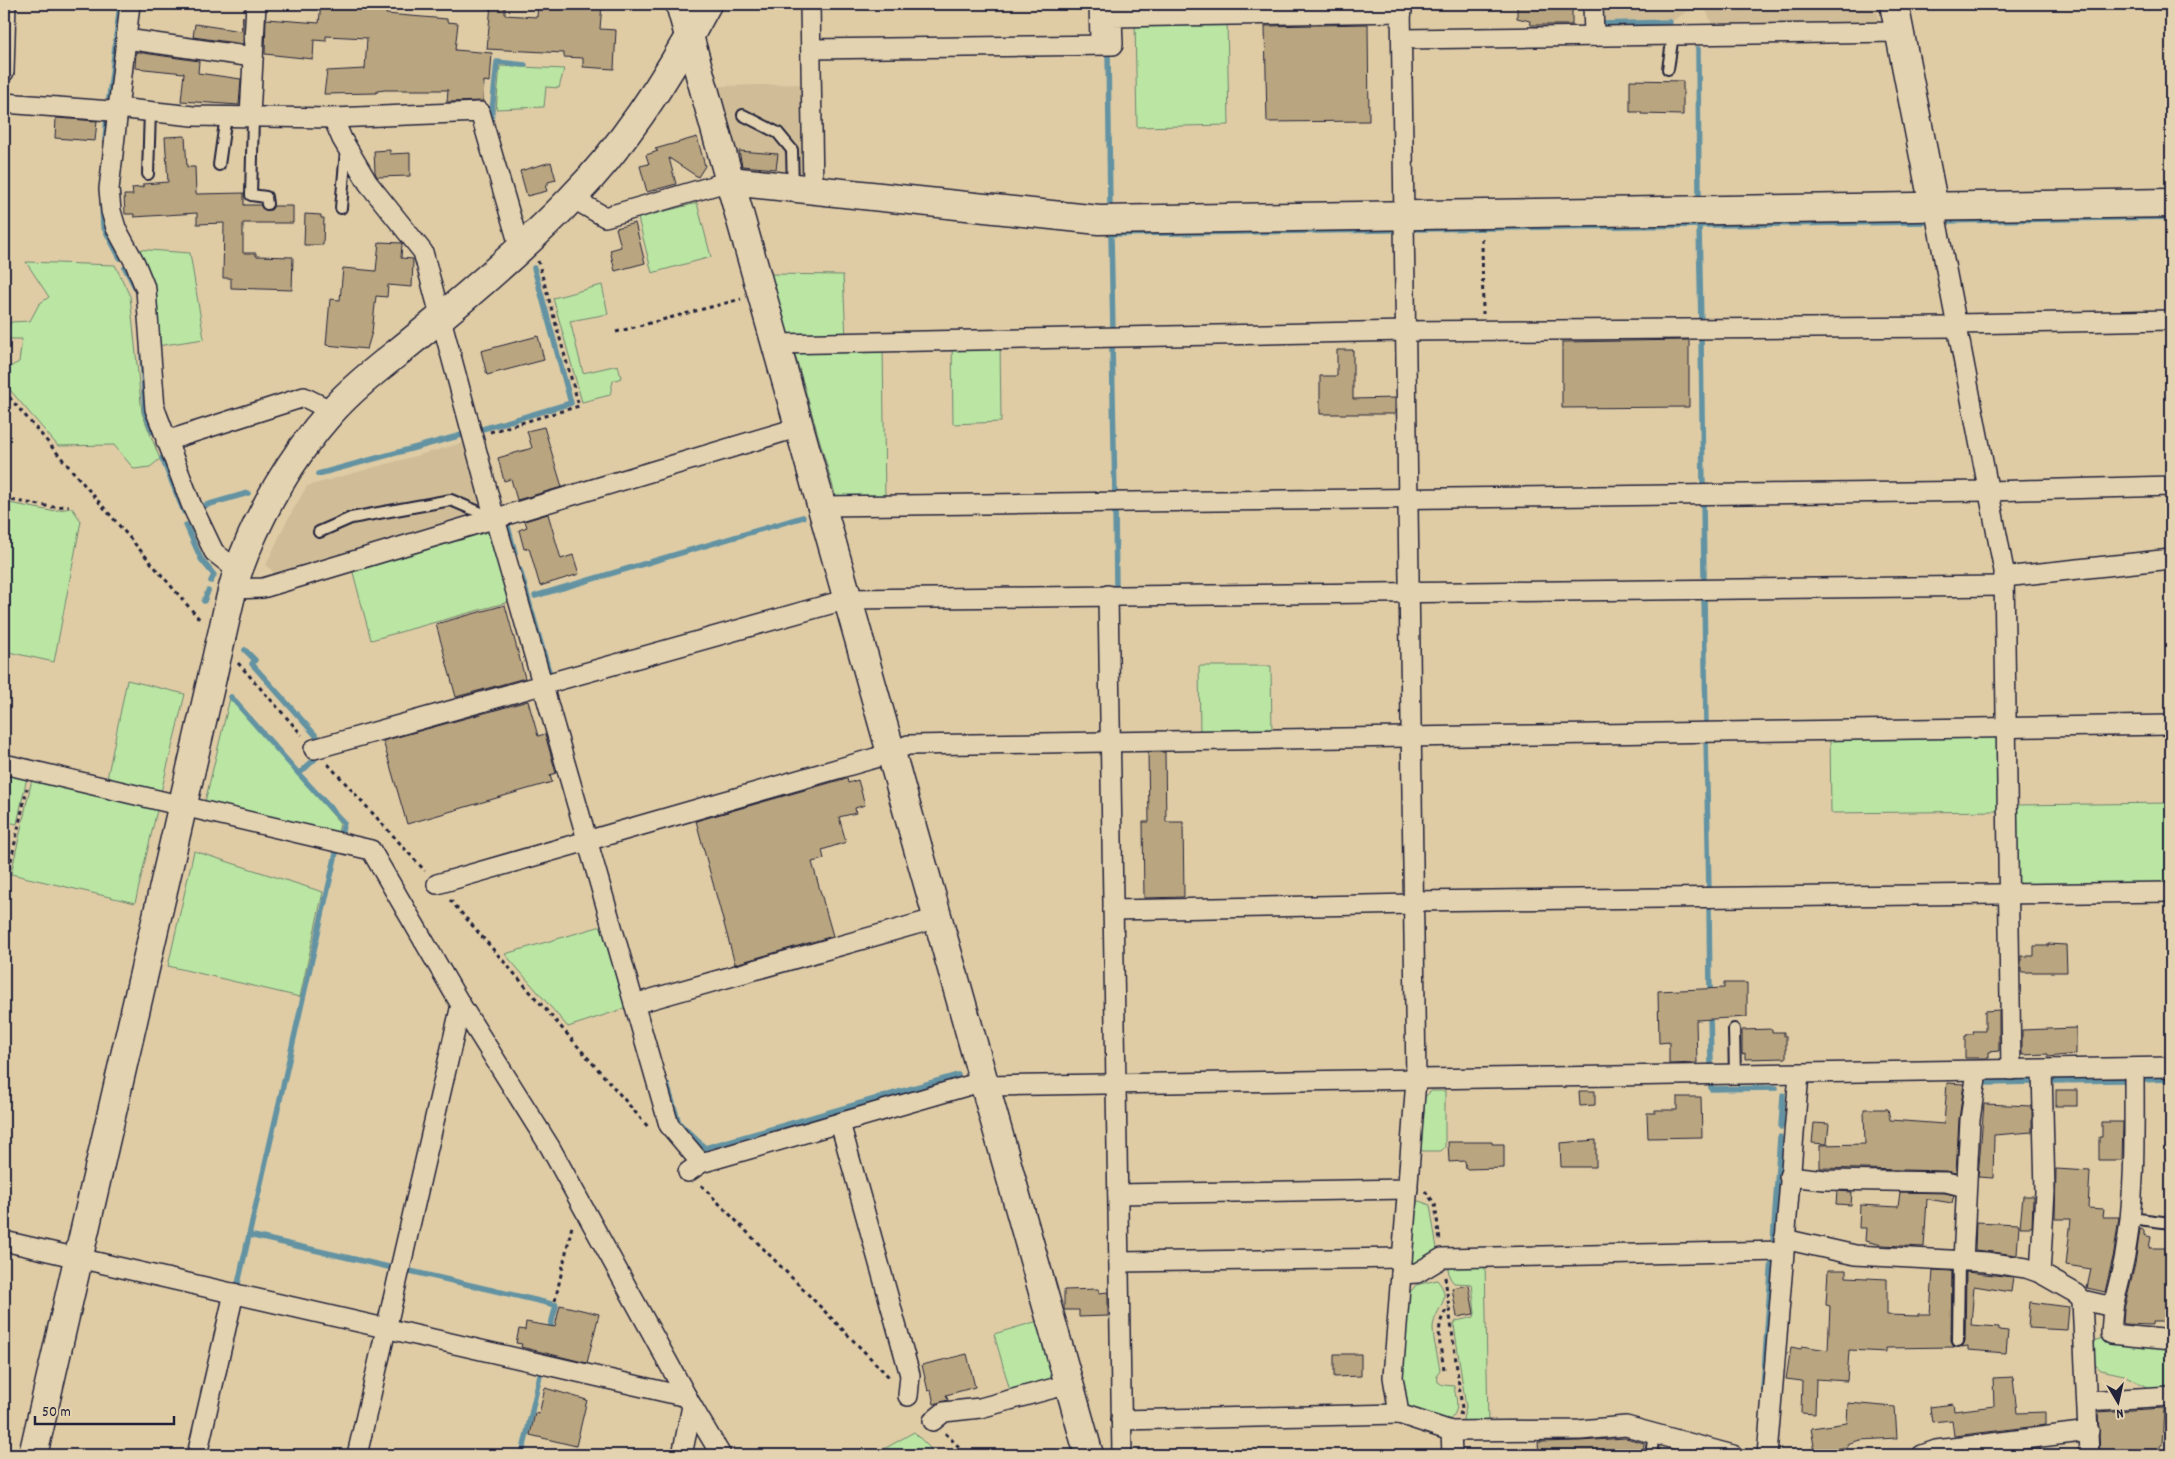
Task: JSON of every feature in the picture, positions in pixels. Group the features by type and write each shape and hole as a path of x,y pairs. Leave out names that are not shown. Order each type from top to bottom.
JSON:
{"street":[{"path":"4,72 6,4"},
{"path":"130,4 109,189 111,211 116,228 135,263 146,290 155,409 191,504 214,552 236,580 263,588 800,427"},
{"path":"252,117 256,4"},
{"path":"680,4 1089,1455"},
{"path":"33,1455 220,643 236,580 260,522 283,478 301,450 332,411 525,244 572,198 601,165 649,104 690,37 707,4"},
{"path":"803,189 811,49 810,4"},
{"path":"1099,4 1100,45"},
{"path":"1593,4 1594,36"},
{"path":"1894,4 1989,491 2004,582 2010,894 2011,1070"},
{"path":"811,49 1113,45 1112,17 1402,8 1416,1080 1393,1377 1400,1414"},
{"path":"1402,39 1900,32"},
{"path":"126,38 253,57"},
{"path":"4,103 111,111 117,108 252,117 333,118 480,112 525,244"},
{"path":"333,118 346,146 368,183 423,252 439,319 472,438 669,1125 694,1168 840,1122 984,1083 1116,1084 2171,1068"},
{"path":"572,198 605,217 730,181 1099,220 2171,203"},
{"path":"776,344 2171,320"},
{"path":"166,441 304,397 332,411"},
{"path":"822,506 1989,491 2171,486"},
{"path":"314,749 848,599 2004,582 2171,559"},
{"path":"1108,595 1122,1455"},
{"path":"437,884 875,758 908,745 2171,725"},
{"path":"4,764 371,850 461,1005 579,1198 721,1455"},
{"path":"1113,910 1414,902 2171,892"},
{"path":"634,1004 938,918"},
{"path":"358,1455 461,1005"},
{"path":"2134,1068 2134,1162 2130,1218 2125,1255 2113,1306 2111,1334 2171,1340"},
{"path":"2040,1273 2046,1192 2042,1070"},
{"path":"1961,1261 1970,1120 1977,1071"},
{"path":"1767,1455 1798,1074"},
{"path":"840,1122 910,1375 908,1396"},
{"path":"1789,1176 1825,1180 1946,1182 1966,1187"},
{"path":"1118,1194 1408,1189"},
{"path":"4,1241 386,1328 690,1401"},
{"path":"1118,1262 1402,1266 1417,1273 1442,1258 1784,1245 1855,1255 1961,1261 2026,1268 2040,1273 2077,1294 2082,1300 2090,1455"},
{"path":"197,1455 234,1293"},
{"path":"2082,1300 2113,1306"},
{"path":"933,1421 944,1412 980,1408 1069,1384"},
{"path":"2087,1400 2171,1396"},
{"path":"682,1455 690,1401"},
{"path":"1121,1420 1400,1414 1451,1431 1580,1430 1626,1426 1733,1455"},
{"path":"1451,1431 1452,1455"},
{"path":"1922,1455 1936,1450 2089,1431"}],"lane":[{"path":"1668,70 1673,35"},
{"path":"148,174 150,111"},
{"path":"743,115 778,133 792,150 803,189"},
{"path":"219,165 226,116"},
{"path":"252,117 251,195 266,197 267,204"},
{"path":"341,208 346,146"},
{"path":"320,532 352,518 451,500 495,519"},
{"path":"1734,1029 1735,1075"},
{"path":"2130,1218 2171,1223"},
{"path":"1958,1341 1961,1261"},
{"path":"1651,1455 1654,1433"}],"path":[{"path":"1482,239 1483,331"},
{"path":"472,438 579,406 525,244"},
{"path":"616,332 762,294"},
{"path":"4,391 220,643 437,884 656,1135"},
{"path":"4,499 52,507 69,506"},
{"path":"4,892 31,771"},
{"path":"694,1168 908,1396"},
{"path":"1409,1168 1435,1204 1462,1408 1451,1431"},
{"path":"555,1301 579,1198"},
{"path":"1444,1369 1439,1323 1443,1312 1449,1307"},
{"path":"933,1421 968,1455"}],"shaded area":[{"path":"1601,4 1699,4 1674,20 1602,21"},
{"path":"1703,4 1876,4 1880,27 1715,30"},
{"path":"804,84 805,178 743,172 738,168 717,86"},
{"path":"466,442 487,513 278,577 266,565 285,524 307,486"}],"green space":[{"path":"1227,18 1229,125 1137,127 1135,20"},
{"path":"500,66 564,69 559,88 546,87 544,107 496,109"},
{"path":"697,203 711,257 652,273 638,218"},
{"path":"135,249 190,253 204,339 157,346"},
{"path":"26,262 115,265 130,296 142,413 160,459 150,467 134,469 114,445 58,446 4,383 4,370 19,362 22,339 4,339 4,333 11,322 30,321 39,304 49,297"},
{"path":"769,274 843,275 846,338 786,337"},
{"path":"602,285 608,314 570,321 583,373 618,365 621,378 613,381 610,395 582,402 553,298"},
{"path":"1000,342 1001,422 953,424 952,343"},
{"path":"883,344 885,501 837,501 794,351"},
{"path":"4,502 51,511 72,508 81,521 54,662 4,651"},
{"path":"485,525 492,530 512,601 371,640 351,565"},
{"path":"1199,666 1271,666 1272,734 1200,735"},
{"path":"127,680 185,694 161,792 107,779"},
{"path":"230,698 340,823 338,833 205,802"},
{"path":"1830,735 1999,735 2000,811 1831,813"},
{"path":"4,772 27,777 17,824 4,821"},
{"path":"32,779 158,806 135,903 11,874"},
{"path":"2171,803 2171,886 2017,885 2015,805"},
{"path":"194,851 323,892 300,997 168,966"},
{"path":"605,925 629,1007 568,1027 505,954"},
{"path":"1431,1091 1445,1091 1445,1147 1441,1151 1423,1151 1419,1148 1424,1098"},
{"path":"1419,1201 1430,1205 1438,1255 1435,1259 1409,1265 1415,1203"},
{"path":"1485,1259 1488,1426 1462,1423 1466,1407 1454,1325 1456,1321 1474,1317 1475,1313 1472,1284 1454,1283 1450,1278 1447,1264"},
{"path":"1437,1280 1444,1293 1444,1298 1434,1320 1433,1327 1440,1370 1437,1374 1438,1382 1443,1385 1454,1386 1456,1401 1455,1413 1449,1420 1413,1413 1405,1408 1401,1377 1407,1296 1416,1285"},
{"path":"1038,1321 1053,1374 1046,1384 1011,1394 994,1334"},
{"path":"2104,1338 2171,1345 2171,1391 2154,1391 2124,1375 2101,1370 2093,1363 2091,1352 2096,1340"},
{"path":"914,1432 937,1455 881,1455 884,1449"}],"building":[{"path":"321,4 386,4 386,14 447,19 447,22 458,23 455,50 492,53 490,82 484,81 483,101 447,102 448,90 385,90 377,91 377,93 324,94 327,71 365,69 367,38 326,36 326,41 314,40 313,59 265,54 266,19 319,23"},
{"path":"491,4 505,4 505,15 537,17 538,4 602,4 600,29 616,30 614,69 583,67 583,58 564,57 564,53 487,49"},
{"path":"1517,4 1572,4 1572,25 1531,25 1530,21 1517,18"},
{"path":"243,16 243,44 193,37 195,24 241,31"},
{"path":"1368,24 1369,121 1267,122 1265,26"},
{"path":"136,52 199,61 198,73 241,79 239,105 181,101 184,73 135,68"},
{"path":"1630,80 1683,81 1683,115 1630,112"},
{"path":"56,118 97,121 95,141 55,138"},
{"path":"185,136 187,167 195,167 196,194 244,193 244,205 260,205 265,210 271,210 274,206 293,206 293,223 243,223 243,253 256,253 256,256 293,257 292,290 231,288 231,278 223,278 224,223 197,224 197,213 134,217 134,214 125,214 124,195 133,195 132,188 143,187 143,184 168,182 165,137"},
{"path":"697,137 705,166 698,177 669,158 676,184 647,192 640,166 649,164 646,155 658,151 655,149"},
{"path":"390,150 390,154 410,153 410,176 377,177 374,151"},
{"path":"739,151 778,154 776,169 742,166"},
{"path":"551,162 556,180 545,185 547,191 527,196 520,171"},
{"path":"305,214 321,215 321,218 324,218 323,245 304,245"},
{"path":"635,223 645,263 615,271 610,250 621,247 616,228"},
{"path":"379,242 402,243 401,258 413,259 412,287 388,285 387,297 376,296 372,332 367,349 326,345 330,299 340,300 343,268 376,271"},
{"path":"538,336 544,360 487,375 481,351"},
{"path":"1689,340 1689,407 1562,408 1562,342"},
{"path":"1337,350 1353,350 1353,399 1395,398 1395,414 1320,414 1320,376 1337,376"},
{"path":"544,427 562,487 517,500 511,479 504,481 498,458 532,448 527,431"},
{"path":"548,514 561,559 573,555 579,574 540,586 529,548 524,549 519,530 527,527 525,521"},
{"path":"505,605 525,678 456,697 436,624"},
{"path":"528,701 538,736 545,734 556,773 550,775 552,782 407,824 383,741"},
{"path":"1148,752 1165,752 1166,822 1183,822 1184,897 1144,898 1143,822 1149,822"},
{"path":"847,778 848,783 858,780 865,805 855,808 856,813 839,817 846,842 822,850 824,859 812,862 833,936 735,964 696,821"},
{"path":"2048,944 2066,945 2067,972 2021,972 2021,956 2034,956 2034,946 2048,946"},
{"path":"1724,983 1747,983 1747,1017 1696,1020 1697,1063 1669,1064 1669,1042 1659,1043 1658,991 1724,988"},
{"path":"1999,1010 1999,1051 1989,1052 1989,1058 1965,1058 1965,1036 1967,1034 1974,1034 1973,1031 1985,1031 1985,1011"},
{"path":"2076,1028 2076,1054 2048,1057 2048,1054 2022,1055 2022,1030"},
{"path":"1772,1029 1772,1032 1784,1032 1784,1036 1786,1036 1786,1058 1745,1059 1745,1053 1742,1054 1742,1030"},
{"path":"1947,1083 1964,1084 1959,1119 1956,1173 1946,1171 1820,1168 1820,1145 1865,1144 1864,1109 1888,1109 1890,1120 1944,1124"},
{"path":"2056,1090 2077,1090 2077,1106 2056,1106"},
{"path":"1579,1091 1595,1091 1595,1105 1580,1106"},
{"path":"1677,1097 1701,1097 1702,1137 1648,1138 1647,1113 1655,1113 1655,1110 1677,1110"},
{"path":"1984,1104 2032,1106 2032,1132 1994,1135 1993,1178 1978,1177"},
{"path":"2102,1122 2123,1122 2122,1160 2099,1160 2099,1137 2102,1137"},
{"path":"1814,1123 1829,1124 1827,1144 1812,1143"},
{"path":"1596,1140 1596,1167 1561,1167 1560,1143"},
{"path":"1448,1142 1492,1142 1492,1144 1504,1144 1504,1168 1466,1169 1465,1161 1449,1162"},
{"path":"2056,1169 2090,1171 2088,1208 2104,1209 2103,1217 2119,1217 2114,1253 2105,1292 2087,1288 2091,1269 2066,1265 2071,1219 2055,1219"},
{"path":"1837,1191 1852,1192 1851,1205 1836,1204"},
{"path":"1900,1192 1954,1195 1952,1203 1927,1199 1924,1247 1882,1245 1865,1241 1866,1228 1859,1228 1860,1205 1898,1207"},
{"path":"2023,1196 2033,1196 2032,1227 2020,1227"},
{"path":"1976,1222 2019,1224 2017,1255 1975,1250"},
{"path":"2140,1229 2144,1230 2144,1235 2151,1237 2149,1248 2171,1248 2171,1322 2152,1322 2152,1325 2123,1324 2124,1309 2135,1264"},
{"path":"1828,1270 1846,1270 1846,1277 1887,1279 1887,1315 1918,1316 1918,1314 1930,1314 1933,1270 1952,1271 1951,1341 1954,1347 1886,1348 1886,1352 1849,1350 1847,1381 1816,1379 1815,1414 1801,1413 1802,1381 1786,1379 1791,1347 1801,1349 1802,1346 1828,1350 1830,1306 1826,1305"},
{"path":"1966,1272 2013,1277 2011,1292 1974,1286 1971,1325 1999,1327 1999,1330 2008,1331 2006,1353 1968,1350 1968,1346 1962,1347 1965,1341"},
{"path":"1469,1285 1474,1314 1457,1317 1452,1288"},
{"path":"1099,1289 1099,1293 1108,1292 1108,1316 1079,1317 1079,1310 1064,1310 1064,1290"},
{"path":"2030,1302 2069,1307 2067,1330 2028,1328"},
{"path":"560,1305 599,1314 587,1363 521,1347 522,1344 516,1343 519,1329 525,1330 526,1322 555,1327"},
{"path":"967,1354 975,1387 946,1395 948,1400 934,1404 931,1390 928,1391 922,1365"},
{"path":"1334,1354 1361,1354 1361,1376 1334,1377"},
{"path":"2013,1377 2017,1413 2046,1412 2046,1425 1954,1436 1952,1420 1932,1422 1930,1407 1953,1404 1954,1411 1994,1406 1993,1378"},
{"path":"545,1388 587,1400 576,1446 530,1435 535,1413 539,1414"},
{"path":"1848,1403 1895,1407 1897,1438 1860,1440 1847,1444 1848,1447 1815,1452 1811,1428 1847,1423"},
{"path":"2164,1408 2160,1455 2100,1455 2098,1412"},
{"path":"1626,1438 1644,1443 1643,1455 1539,1455 1538,1442"},
{"path":"2041,1448 2041,1455 1985,1455"}],"waterway":[{"path":"109,98 120,4"},
{"path":"1599,21 1599,24 1670,22"},
{"path":"1698,49 1699,200"},
{"path":"1108,51 1110,209"},
{"path":"491,121 497,62 525,65"},
{"path":"105,140 107,117"},
{"path":"102,207 103,226 120,258"},
{"path":"1944,221 2171,217"},
{"path":"1417,229 1925,222"},
{"path":"1699,225 1701,325"},
{"path":"1113,332 1111,234 1391,230"},
{"path":"125,268 135,287"},
{"path":"479,430 571,403 534,268"},
{"path":"1701,333 1703,491"},
{"path":"1112,343 1115,498"},
{"path":"142,354 145,412 153,432"},
{"path":"318,474 462,435"},
{"path":"162,458 184,512"},
{"path":"203,506 248,493"},
{"path":"1703,499 1704,578"},
{"path":"1115,507 1116,590"},
{"path":"535,596 803,517"},
{"path":"506,519 515,553"},
{"path":"186,525 201,559 214,575 211,581"},
{"path":"520,570 550,675"},
{"path":"204,601 208,591"},
{"path":"1704,595 1706,727"},
{"path":"245,650 255,660 252,664 318,738"},
{"path":"231,697 299,774 318,756"},
{"path":"1706,736 1709,893"},
{"path":"299,774 344,823 341,834"},
{"path":"237,1288 337,849"},
{"path":"1709,903 1710,995"},
{"path":"1710,1012 1711,1064"},
{"path":"667,1084 679,1123 705,1148 958,1075"},
{"path":"2140,1080 2171,1079"},
{"path":"2049,1081 2125,1080"},
{"path":"1984,1083 2036,1082"},
{"path":"1711,1085 1711,1089 1776,1088"},
{"path":"1781,1127 1783,1095"},
{"path":"1773,1243 1780,1137"},
{"path":"249,1235 393,1268"},
{"path":"1763,1388 1772,1258"},
{"path":"410,1271 556,1305 549,1333"},
{"path":"522,1455 541,1371"}]}
